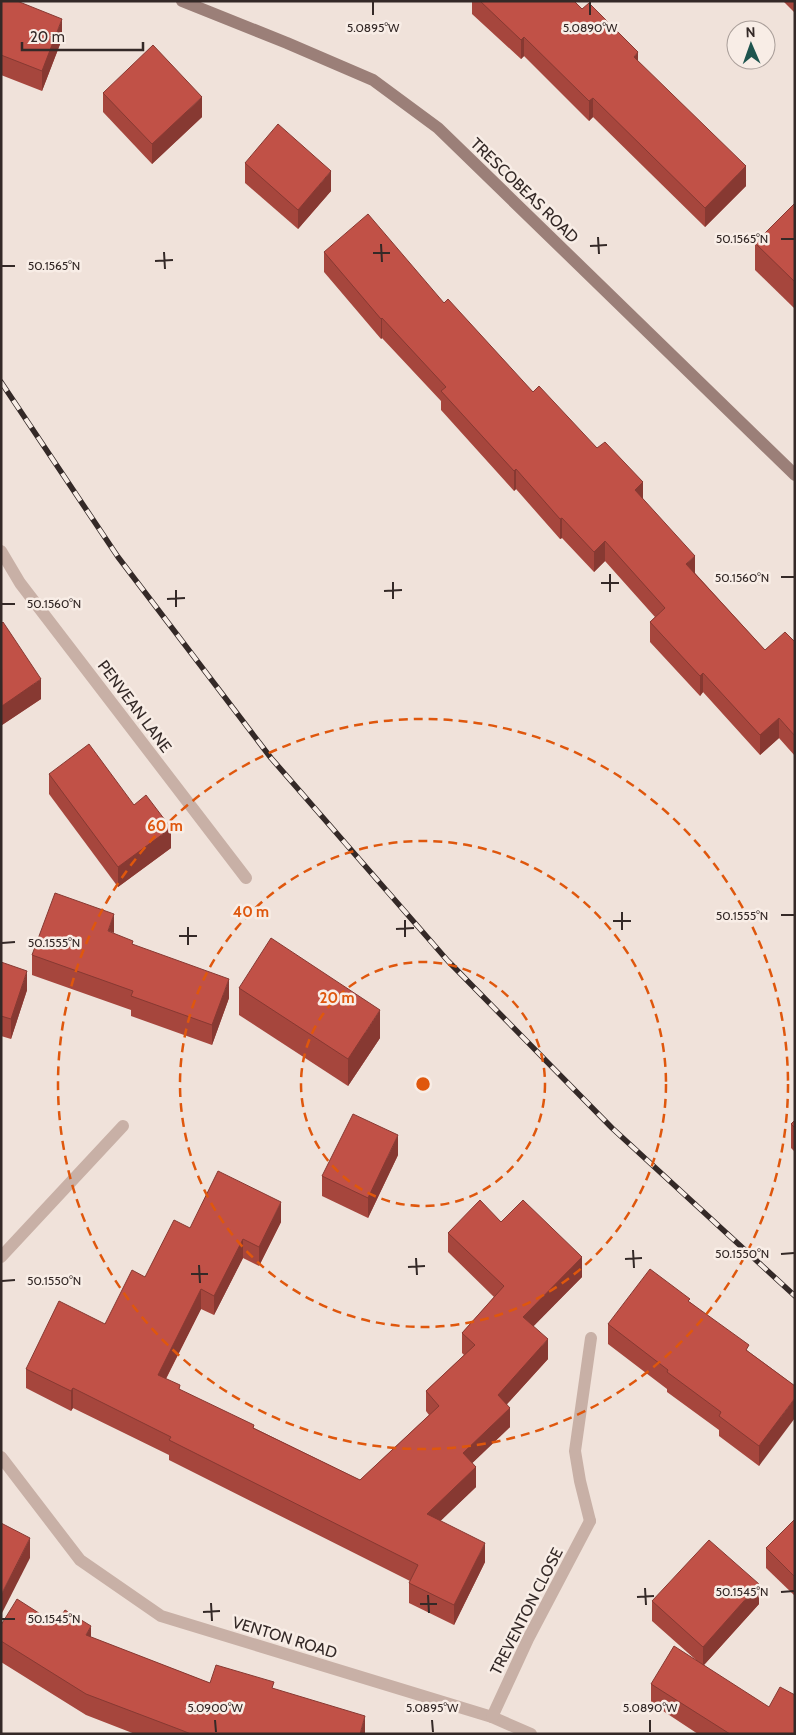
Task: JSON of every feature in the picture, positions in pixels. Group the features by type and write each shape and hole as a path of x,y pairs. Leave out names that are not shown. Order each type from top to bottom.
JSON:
{"street":[{"name":"TRESCOBEAS ROAD","path":"182,1 373,80 438,128 795,475"},
{"name":"PENVEAN LANE","path":"1,551 20,583 246,878"},
{"path":"1,1257 123,1126"},
{"name":"TREVENTON CLOSE","path":"492,1717 528,1639 590,1521 575,1451 591,1338"},
{"name":"VENTON ROAD","path":"1,1457 80,1560 161,1616 492,1717 531,1734"}],"building":[{"path":"1,1 17,1 62,19 42,71 1,55"},
{"path":"480,1 574,1 582,9 589,3 638,52 634,57 746,166 705,208 593,98 589,101 524,37 521,40"},
{"path":"153,45 202,97 152,144 103,93"},
{"path":"278,124 331,171 298,210 245,163"},
{"path":"795,203 795,282 755,243"},
{"path":"368,214 444,303 448,299 533,392 539,386 597,448 605,442 643,482 635,490 695,556 686,564 765,650 785,632 795,642 795,736 779,718 760,735 703,673 700,676 650,622 665,608 605,541 594,552 562,518 560,519 516,469 514,471 441,391 446,387 381,319 324,252"},
{"path":"3,622 41,679 2,706 1,624"},
{"path":"89,744 134,805 146,795 171,828 118,867 49,774"},
{"path":"55,893 114,914 108,931 133,941 132,944 229,979 212,1025 131,996 133,991 32,955"},
{"path":"271,938 380,1010 348,1059 239,988"},
{"path":"1,962 27,971 11,1019 1,1016"},
{"path":"353,1114 398,1135 368,1198 322,1176"},
{"path":"795,1120 795,1128 791,1124"},
{"path":"218,1171 281,1202 259,1247 243,1239 214,1296 201,1289 158,1375 180,1385 179,1389 254,1425 253,1428 360,1480 439,1406 426,1391 475,1345 462,1333 504,1286 448,1233 480,1200 501,1222 523,1200 582,1257 523,1317 548,1339 498,1395 510,1408 463,1453 476,1467 427,1514 485,1543 454,1605 409,1583 418,1565 169,1440 171,1437 73,1388 71,1391 26,1369 59,1301 105,1324 132,1270 145,1277 174,1220 190,1228"},
{"path":"650,1269 690,1299 688,1301 749,1345 746,1350 795,1386 795,1398 759,1446 719,1416 721,1412 667,1372 668,1370 608,1324"},
{"path":"795,1519 795,1577 766,1548"},
{"path":"1,1523 30,1538 1,1595"},
{"path":"709,1540 759,1584 703,1647 652,1601"},
{"path":"17,1599 56,1624 65,1610 91,1626 86,1635 210,1683 216,1665 274,1682 272,1688 365,1716 360,1734 191,1734 86,1694 1,1641 1,1625"},
{"path":"674,1646 769,1707 780,1687 795,1695 795,1734 730,1734 651,1684"}],"railway":[{"path":"1,382 118,557 271,758 448,961 612,1128 795,1296"}]}
